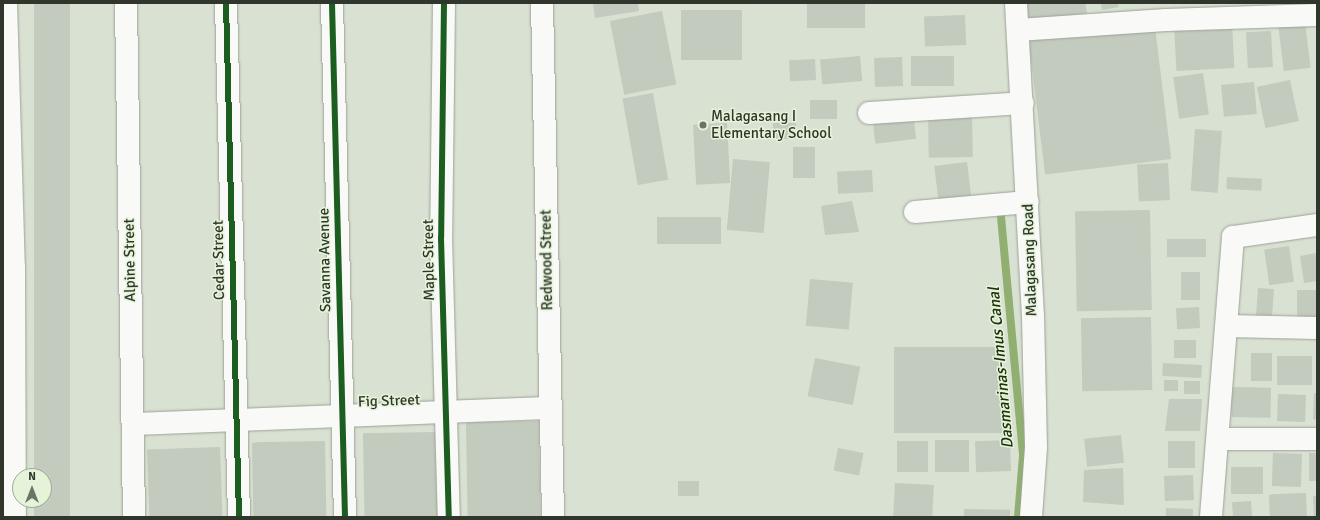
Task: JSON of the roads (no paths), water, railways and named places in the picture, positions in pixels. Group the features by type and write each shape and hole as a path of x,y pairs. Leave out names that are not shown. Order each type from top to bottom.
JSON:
{"street":[{"path":"6,3 5,63 9,267 9,473 15,517"},
{"name":"Alpine Street","path":"126,3 134,517"},
{"name":"Cedar Street","path":"226,3 239,517"},
{"name":"Savanna Avenue","path":"332,3 345,517"},
{"name":"Maple Street","path":"444,3 441,238 449,517"},
{"name":"Redwood Street","path":"542,3 549,408 553,517"},
{"name":"Malagasang Road","path":"1016,3 1028,202 1036,447 1031,517"},
{"path":"1018,30 1166,20 1317,15"},
{"path":"868,113 1023,103"},
{"path":"915,212 1028,202"},
{"path":"1211,517 1233,237 1317,225"},
{"path":"1227,326 1317,328"},
{"name":"Fig Street","path":"133,424 549,408"},
{"path":"1218,439 1317,439"}],"waterway":[{"name":"Dasmarinas-Imus Canal","path":"1001,217 1023,456 1018,517"}],"place":[{"name":"Malagasang I Elementary School","path":"703,125"}]}
